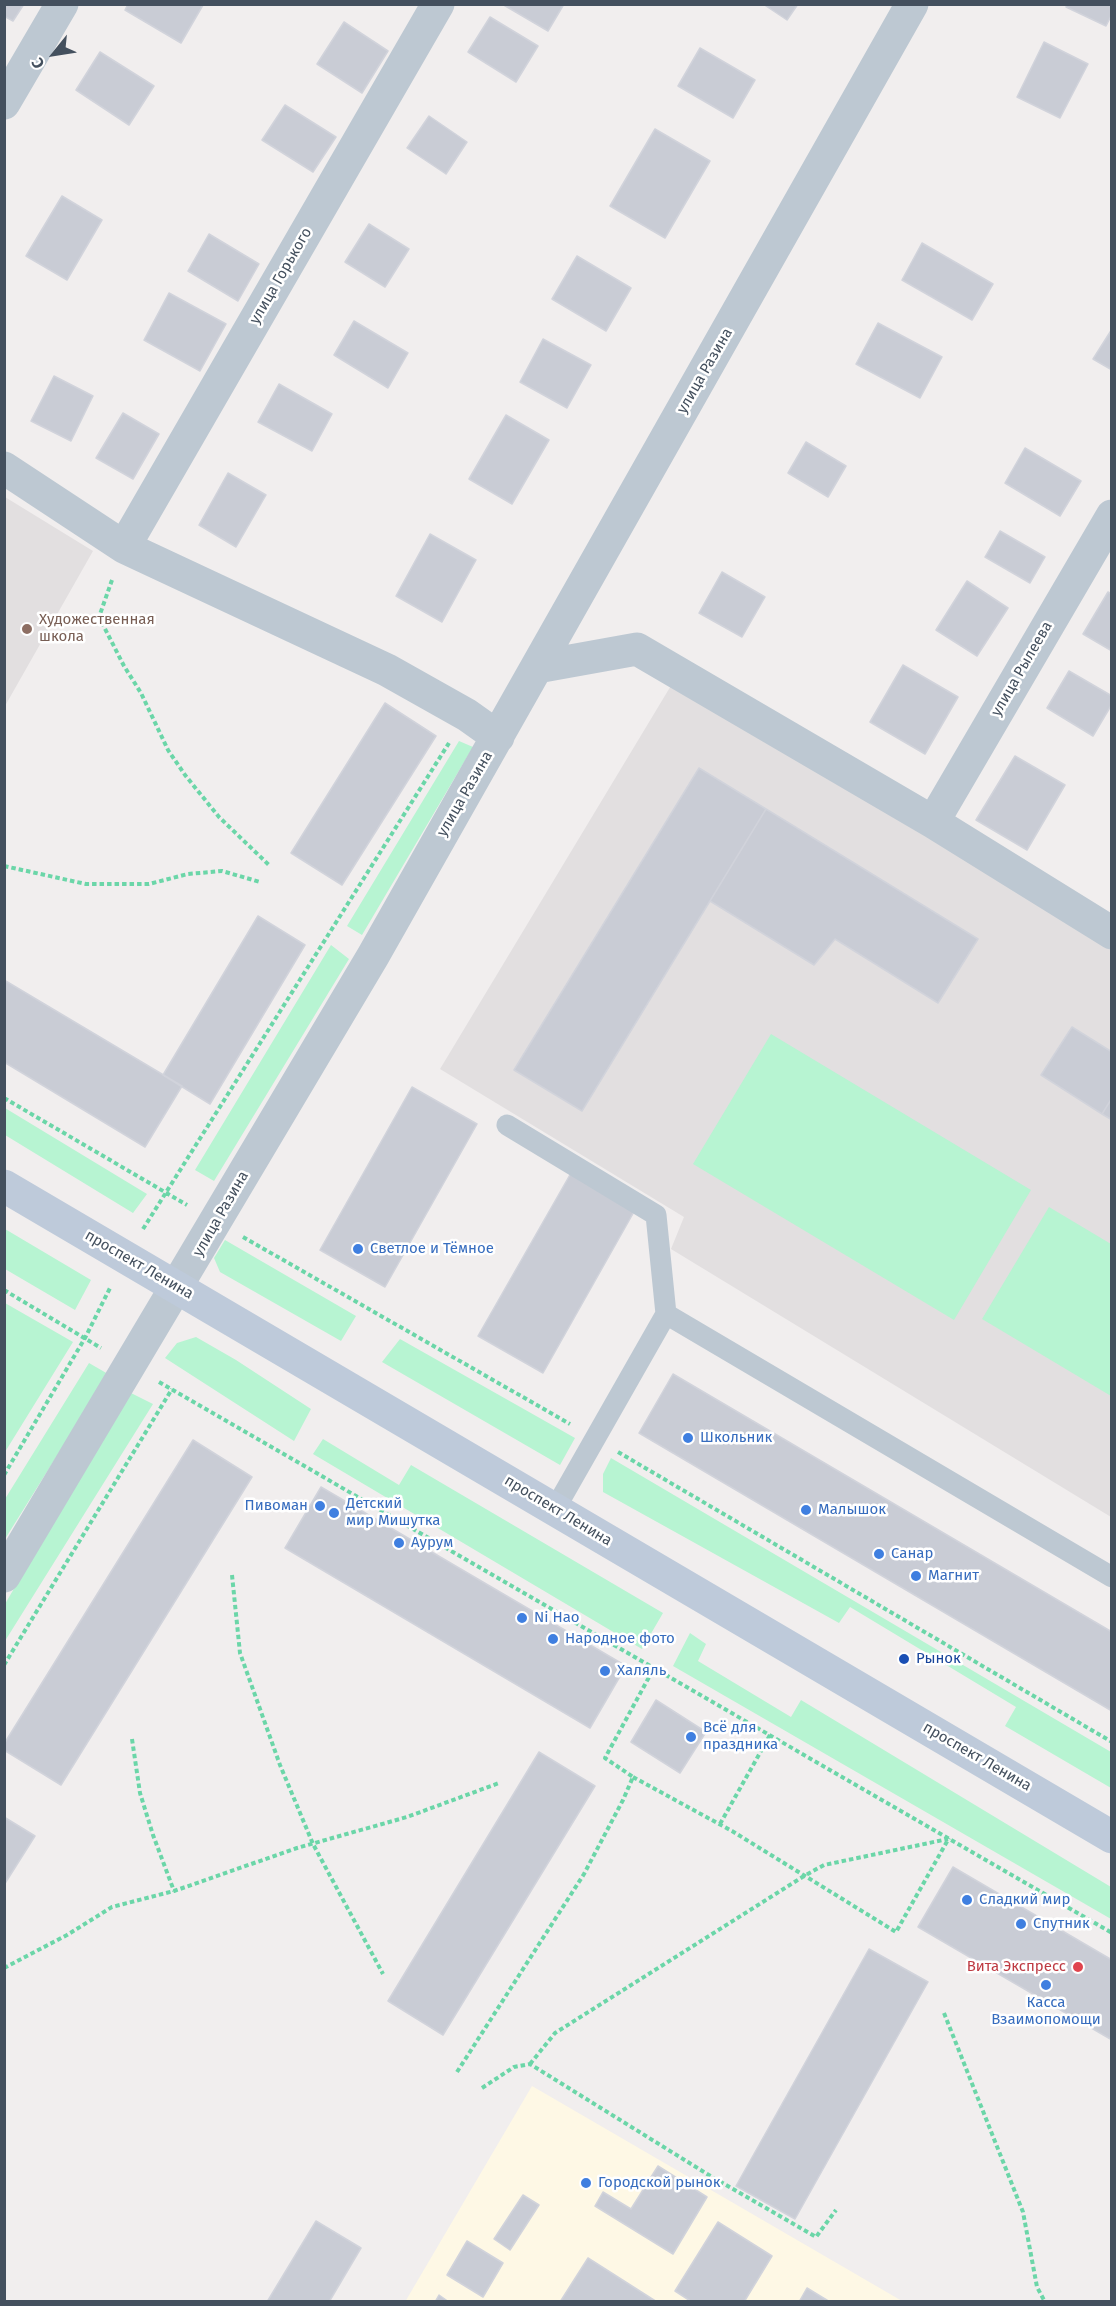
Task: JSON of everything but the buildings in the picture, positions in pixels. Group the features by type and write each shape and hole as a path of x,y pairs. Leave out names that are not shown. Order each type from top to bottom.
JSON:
{"street":[{"path":"4,103 62,4"},
{"name":"улица Горького","path":"124,547 438,4"},
{"name":"улица Разина","path":"4,1576 373,956 912,4"},
{"path":"4,468 124,547 387,670 467,715 498,737"},
{"name":"улица Рылеева","path":"933,822 1112,516"},
{"path":"537,667 637,649 933,822 1112,933"},
{"name":"проспект Ленина","path":"4,1186 1112,1837"}],"lane":[{"path":"507,1125 656,1215 666,1314 555,1509"},
{"path":"666,1314 1112,1577"}],"path":[{"path":"124,547 99,617 124,666 141,693 168,750 184,775 219,817 270,866"},
{"path":"4,1475 85,1338 126,1257 467,715"},
{"path":"4,866 86,884 149,884 188,874 222,871 260,882"},
{"path":"4,1098 596,1439 1112,1742"},
{"path":"4,1290 1112,1933"},
{"path":"4,1665 172,1389"},
{"path":"232,1575 240,1653 280,1765 313,1844 383,1974"},
{"path":"654,1668 605,1758 633,1777 720,1824 896,1932 949,1838"},
{"path":"720,1824 770,1735"},
{"path":"132,1739 140,1793 174,1891"},
{"path":"457,2072 584,1874 633,1777"},
{"path":"4,1968 68,1935 112,1907 174,1891 313,1844 407,1817 499,1783"},
{"path":"482,2088 514,2067 530,2064 555,2033 824,1865 949,1838"},
{"path":"944,2013 1023,2212 1037,2287 1045,2301"},
{"path":"530,2064 816,2237 836,2210"}],"shaded area":[{"name":"Художественная школа","path":"5,497 93,551 5,706"},
{"path":"675,679 1111,950 1111,1517 671,1249 684,1217 440,1069"},
{"name":"Городской рынок","path":"532,2086 902,2301 405,2302"}],"green space":[{"path":"459,741 473,747 362,935 347,926"},
{"path":"331,945 349,959 214,1181 195,1170"},
{"path":"771,1034 1031,1190 954,1320 693,1164"},
{"path":"5,1108 147,1194 133,1213 5,1135"},
{"path":"1049,1207 1111,1244 1111,1396 982,1319"},
{"path":"5,1229 91,1280 75,1310 5,1269"},
{"path":"225,1240 356,1316 341,1341 220,1272 214,1258"},
{"path":"5,1303 73,1342 5,1452"},
{"path":"196,1337 311,1409 294,1441 165,1358 177,1343"},
{"path":"400,1339 575,1438 560,1465 382,1362"},
{"path":"89,1363 108,1374 5,1539 5,1499"},
{"path":"129,1392 153,1404 5,1641 5,1604"},
{"path":"323,1439 399,1485 411,1465 663,1613 642,1649 313,1454"},
{"path":"611,1458 1111,1752 1111,1788 1005,1726 1016,1707 850,1607 839,1623 603,1492 603,1474"},
{"path":"690,1633 706,1644 698,1661 791,1717 801,1700 1111,1887 1111,1919 673,1666"}],"place":[{"name":"Художественная школа","path":"27,629"},
{"name":"Светлое и Тёмное","path":"358,1249"},
{"name":"Школьник","path":"688,1438"},
{"name":"Пивоман","path":"320,1506"},
{"name":"Малышок","path":"806,1510"},
{"name":"Детский мир Мишутка","path":"334,1513"},
{"name":"Аурум","path":"399,1543"},
{"name":"Санар","path":"879,1554"},
{"name":"Магнит","path":"916,1576"},
{"name":"Ni Hao","path":"522,1618"},
{"name":"Народное фото","path":"553,1639"},
{"name":"Рынок","path":"904,1659"},
{"name":"Халяль","path":"605,1671"},
{"name":"Всё для праздника","path":"691,1737"},
{"name":"Сладкий мир","path":"967,1900"},
{"name":"Спутник","path":"1021,1924"},
{"name":"Вита Экспресс","path":"1078,1967"},
{"name":"Касса Взаимопомощи","path":"1046,1985"},
{"name":"Городской рынок","path":"586,2183"}]}
